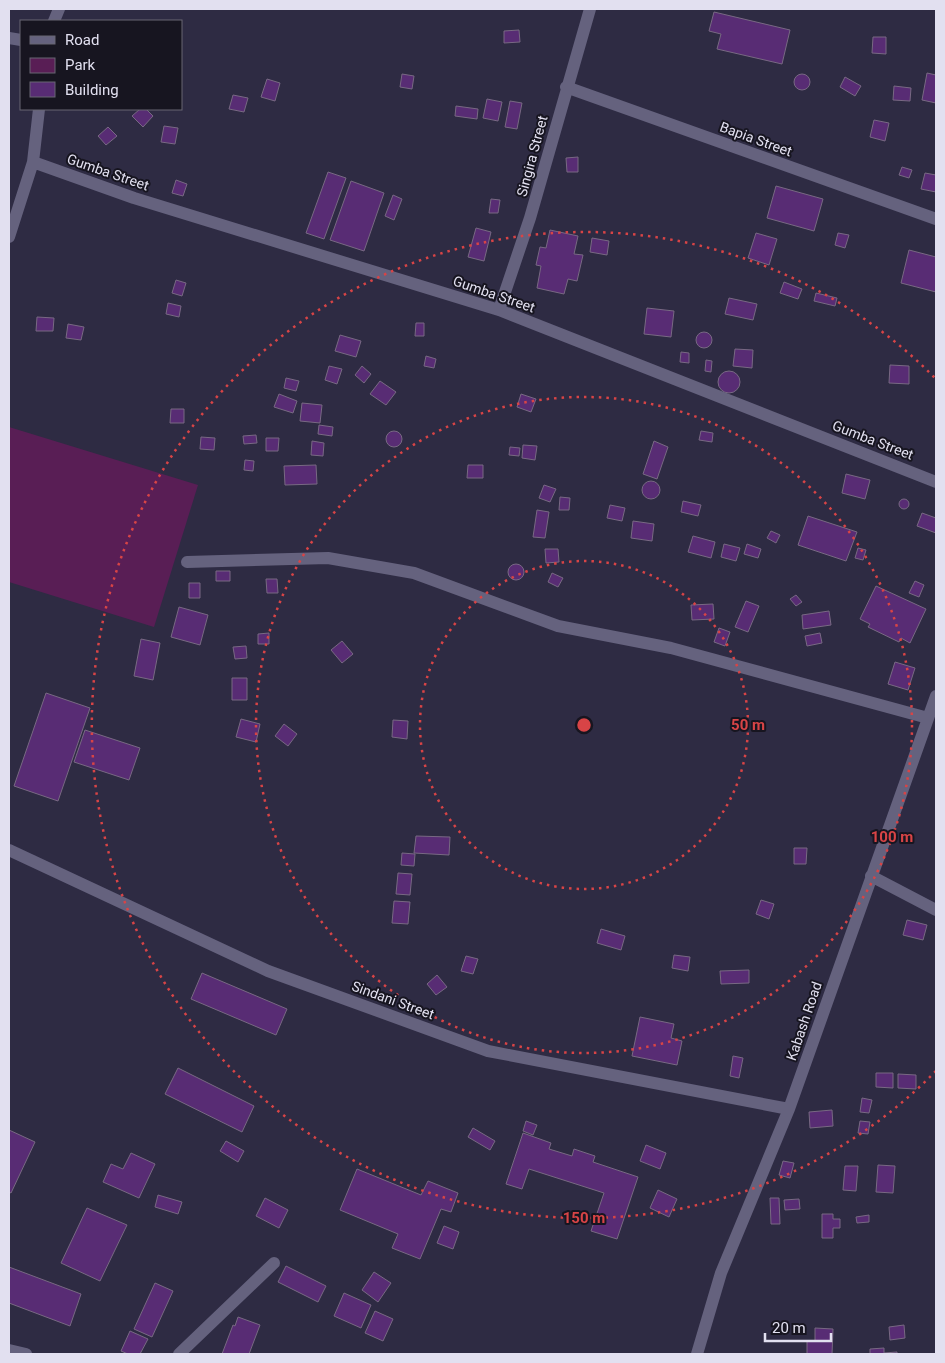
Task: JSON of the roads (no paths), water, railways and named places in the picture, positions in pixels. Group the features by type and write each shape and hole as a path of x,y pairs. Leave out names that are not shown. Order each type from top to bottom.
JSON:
{"street":[{"name":"Singira Street","path":"499,310 530,218 566,87 590,9"},
{"name":"Bapia Street","path":"566,87 936,219"},
{"path":"9,237 33,162 39,110"},
{"name":"Gumba Street","path":"33,162 134,198 499,310 936,482"},
{"path":"187,562 328,558 414,572 558,626 680,650 928,718"},
{"name":"Kabash Road","path":"697,1354 721,1273 789,1109 935,700"},
{"name":"Sindani Street","path":"9,850 268,971 488,1050 789,1109"},
{"path":"871,876 936,910"},
{"path":"180,1354 274,1263"},
{"path":"9,1350 26,1354"}]}
